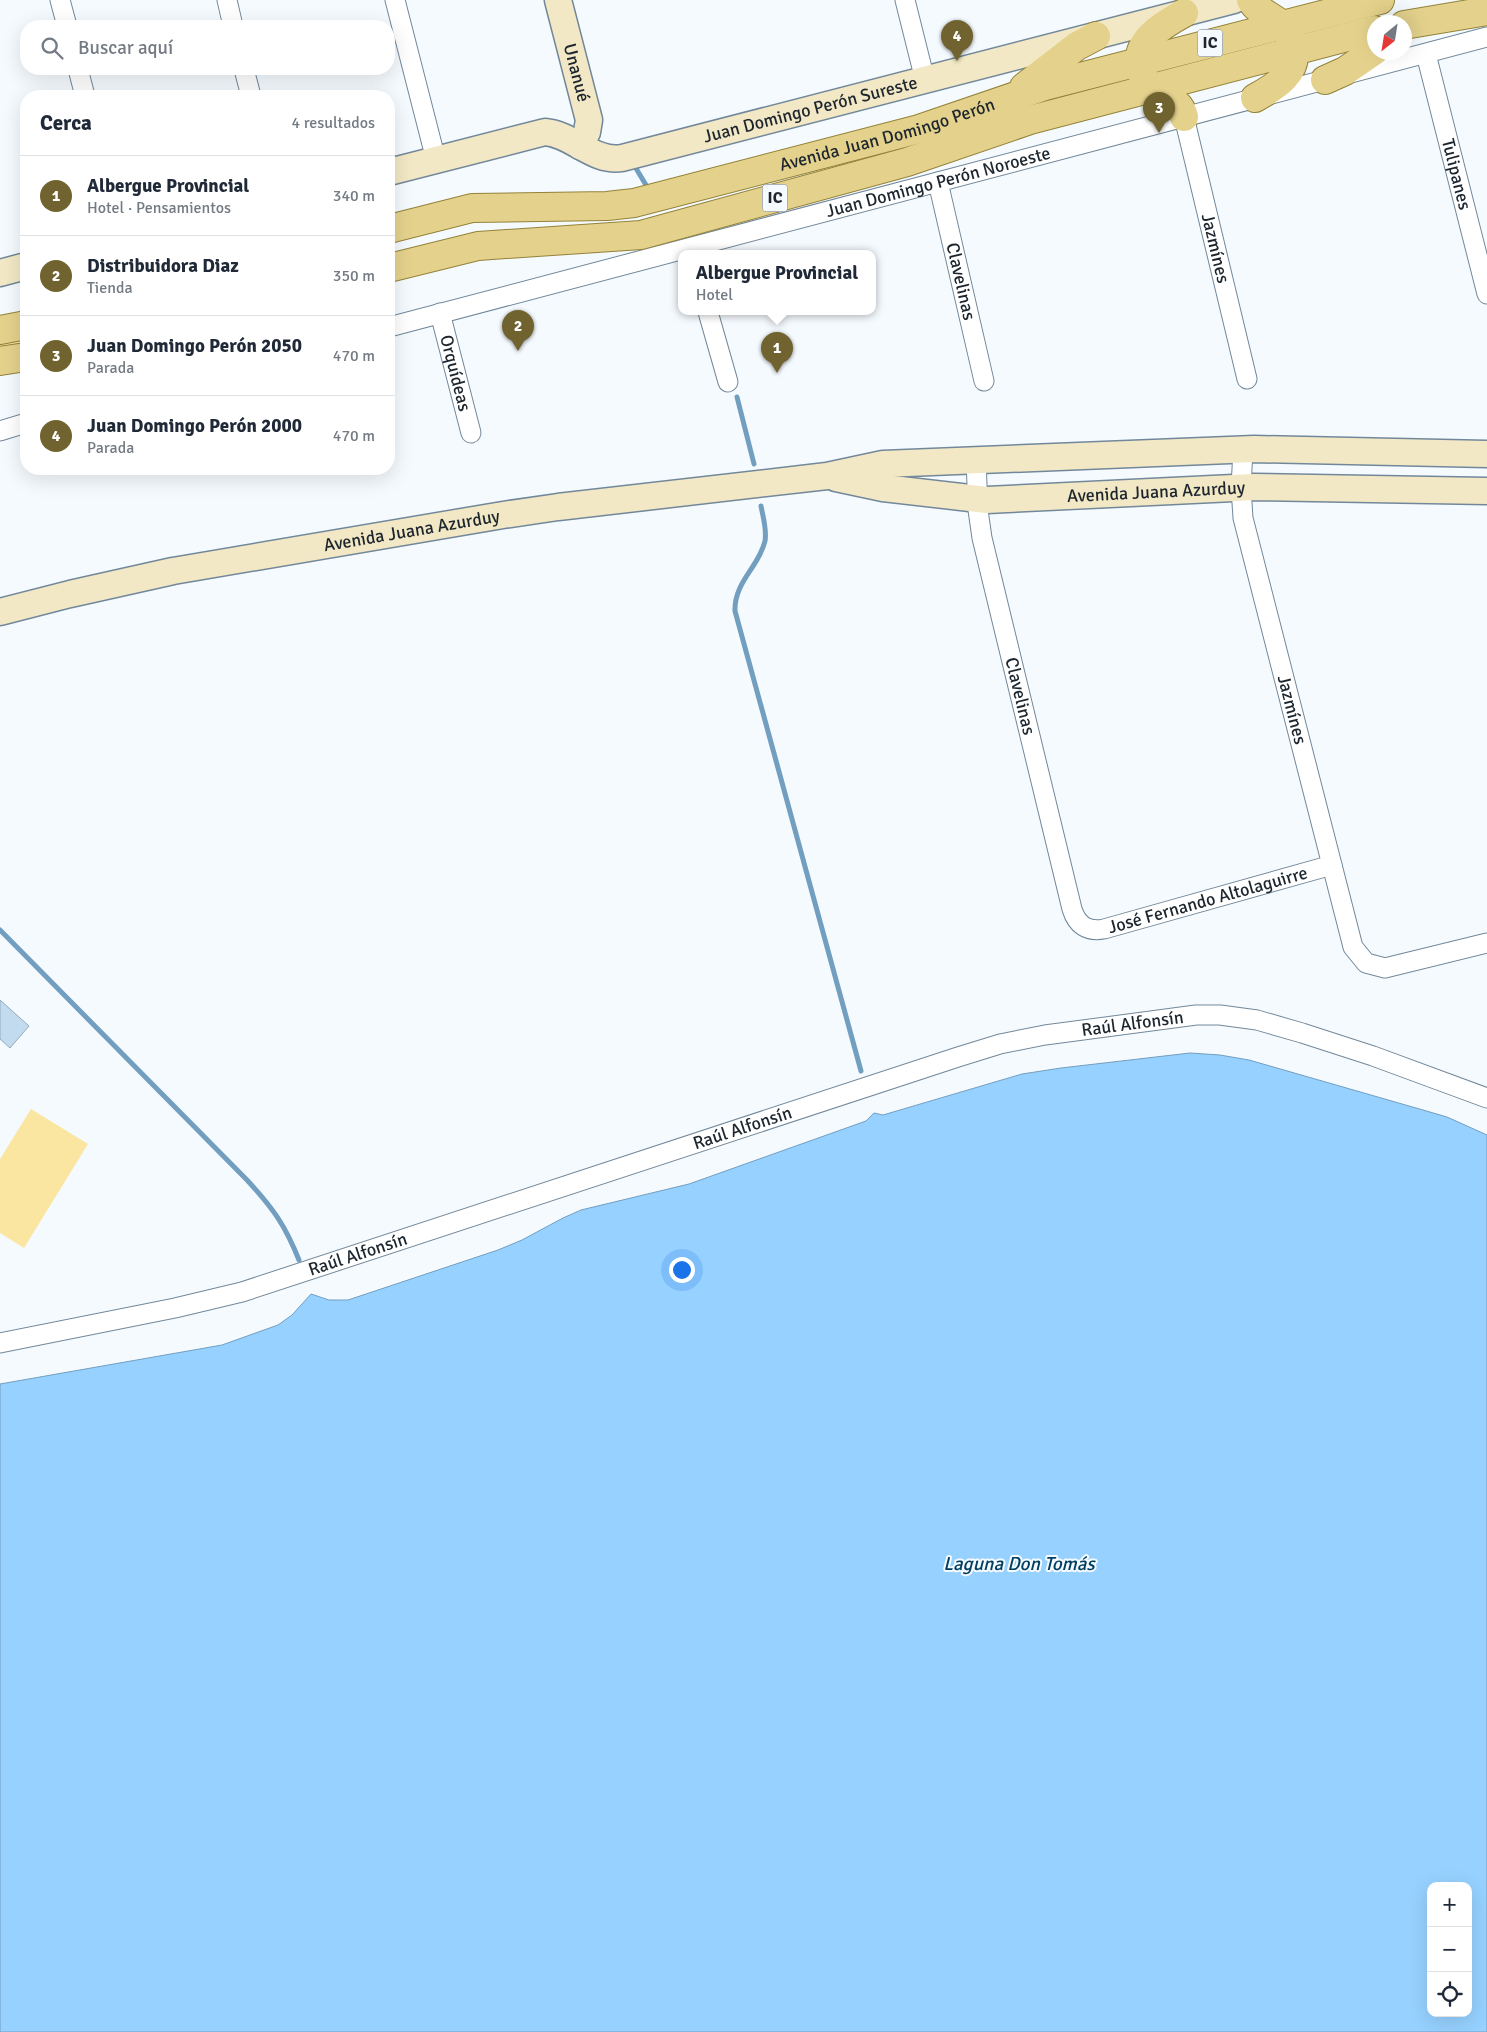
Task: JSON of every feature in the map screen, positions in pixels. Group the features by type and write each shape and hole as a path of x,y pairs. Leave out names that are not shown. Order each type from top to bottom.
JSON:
{"main road":[{"path":"1251,0 1258,10 1281,25 1290,34 1294,51 1292,66 1284,79 1275,87 1255,98"},
{"name":"Avenida Juan Domingo Perón","path":"395,227 472,208 607,206 634,203 919,129 1012,96 1380,0"},
{"path":"1412,25 1487,11"},
{"path":"1184,13 1164,23 1154,32 1142,49 1139,62 1144,78 1153,88 1177,103 1184,117"},
{"name":"Avenida Juan Domingo Perón","path":"395,267 478,246 641,235 906,162 1030,120 1367,32"},
{"path":"1012,96 1077,46 1096,36"},
{"path":"1325,80 1345,71 1367,56"},
{"path":"0,361 20,358"}],"street":[{"path":"60,0 65,20"},
{"path":"227,0 232,20"},
{"path":"395,0 436,160"},
{"name":"Unanué","path":"558,0 589,120 587,132 580,146"},
{"path":"905,0 925,80"},
{"name":"Juan Domingo Perón Sureste","path":"395,170 542,132 557,134 604,157 619,159 1234,0"},
{"name":"Juan Domingo Perón Noroeste","path":"695,250 938,182 1487,38"},
{"name":"Tulipanes","path":"1426,54 1487,294"},
{"path":"80,75 83,90"},
{"path":"246,75 249,90"},
{"name":"Jazmínes","path":"1184,117 1247,379"},
{"name":"Clavelinas","path":"938,182 984,380"},
{"name":"Juan Domingo Perón Noroeste","path":"395,325 678,254"},
{"path":"0,273 20,268"},
{"name":"Orquídeas","path":"440,314 471,432"},
{"path":"709,315 728,382"},
{"path":"0,430 20,425"},
{"name":"Jazmínes","path":"1242,450 1242,508 1246,528 1351,941 1357,953 1366,962 1378,967 1391,967 1487,943"},
{"name":"Avenida Juana Azurduy","path":"0,612 70,594 173,572 503,515 828,476 883,464 1242,450 1487,454"},
{"name":"Clavelinas","path":"976,460 977,499 982,538 1070,900 1076,919 1084,927"},
{"name":"Avenida Juana Azurduy","path":"828,476 883,488 977,499 1007,500 1288,486 1487,491"},
{"name":"José Fernando Altolaguirre","path":"1084,927 1094,930 1104,929 1332,865"},
{"name":"Raúl Alfonsín","path":"0,1343 175,1308 242,1292 958,1057 1014,1041 1045,1035 1196,1015 1244,1018 1280,1026 1349,1048 1487,1098"}],"shaded area":[{"path":"20,333 20,350 0,352 0,337"},
{"path":"31,1109 88,1144 24,1248 0,1233 0,1159"}],"water":[{"name":"Laguna Don Tomás","path":"1190,1053 1220,1055 1249,1060 1447,1117 1487,1135 1487,2032 0,2032 0,1384 222,1345 278,1325 292,1315 311,1294 329,1300 348,1300 498,1250 581,1210 689,1184 866,1121 874,1113 883,1115 1022,1074"}],"building":[{"path":"0,1000 29,1026 10,1048 0,1039"}],"waterway":[{"path":"634,165 649,190"},
{"path":"737,397 754,464"},
{"path":"761,506 765,541 758,559 738,591 735,611 861,1071"},
{"path":"0,930 247,1180 271,1208 289,1237 299,1260"}],"place":[{"name":"Juan Domingo Perón 2000","path":"957,61"},
{"name":"Juan Domingo Perón 2050","path":"1159,133"},
{"name":"Distribuidora Diaz","path":"518,351"},
{"name":"Albergue Provincial","path":"777,373"}]}
